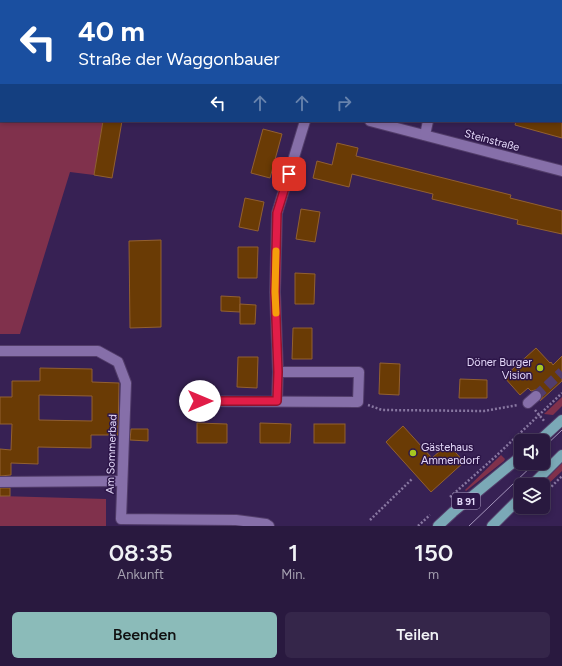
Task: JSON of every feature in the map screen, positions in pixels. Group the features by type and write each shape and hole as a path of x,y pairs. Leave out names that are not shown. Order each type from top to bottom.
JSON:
{"main road":[{"path":"547,434 562,420"},
{"path":"539,478 562,455"},
{"name":"B 91","path":"438,526 514,462"},
{"path":"492,526 514,503"}],"street":[{"path":"277,401 278,372 275,292 277,213 305,122"},
{"name":"Steinstraße","path":"374,122 562,171"},
{"path":"425,135 428,122"},
{"name":"Am Sommerbad","path":"0,351 98,351 118,362 126,383 121,519 236,520 266,524 269,526"},
{"path":"185,401 358,402 359,372 278,372"},
{"path":"0,482 122,482"}],"path":[{"path":"448,499 495,457 562,393"},
{"path":"358,402 382,410 484,411"},
{"path":"550,488 562,476"},
{"path":"370,520 412,479"},
{"path":"418,526 432,513"}],"shaded area":[{"path":"0,122 103,122 94,175 70,172 20,334 0,334"},
{"path":"562,397 562,406 553,415 544,414"},
{"path":"501,455 505,459 504,461 466,491 465,490"},
{"path":"562,463 562,471 550,482 550,478 548,478"},
{"path":"0,496 106,499 106,526 0,526"}],"building":[{"path":"103,122 122,122 112,178 94,175"},
{"path":"516,122 562,122 562,138 515,125"},
{"path":"263,129 282,134 270,178 251,173"},
{"path":"337,143 358,148 356,156 511,195 510,198 562,211 562,234 517,224 518,220 432,199 433,194 352,174 349,187 313,178 317,161 332,165"},
{"path":"245,198 264,202 258,231 239,227"},
{"path":"301,209 320,212 315,242 296,239"},
{"path":"161,240 161,327 130,328 129,241"},
{"path":"238,247 258,247 257,278 238,278"},
{"path":"295,273 315,274 314,304 295,304"},
{"path":"221,296 240,297 240,312 221,311"},
{"path":"240,304 256,305 255,324 240,324"},
{"path":"293,328 312,328 312,359 292,359"},
{"path":"536,348 553,365 562,356 562,381 540,401 542,395 538,390 531,391 528,388 520,395 504,377"},
{"path":"238,357 258,357 257,388 237,387"},
{"path":"380,363 400,364 399,395 379,394"},
{"path":"40,368 92,369 92,382 119,383 118,435 91,435 91,448 38,447 38,464 11,463 11,475 0,476 0,449 11,450 12,424 0,424 0,397 12,397 12,381 40,381","holes":["39,395 92,396 92,421 39,420"]},
{"path":"460,379 487,380 487,398 459,398"},
{"path":"197,423 227,424 227,443 197,443"},
{"path":"260,423 291,424 290,443 260,443"},
{"path":"314,424 345,424 345,443 314,443"},
{"path":"403,426 432,458 448,444 464,462 431,492 386,442"},
{"path":"131,429 148,429 148,441 130,440"},
{"path":"0,488 10,488 10,496 0,496"}],"tunnel":[{"path":"536,396 562,372"}],"tram line":[{"path":"550,441 562,430"},
{"path":"469,526 528,470"}],"slow traffic":[{"path":"276,251 276,313"}],"place":[{"name":"Döner Burger Vision","path":"540,368"},
{"name":"Gästehaus Ammendorf","path":"413,453"}],"route":[{"path":"200,401 277,401 278,372 275,292 277,213 289,174"}]}
